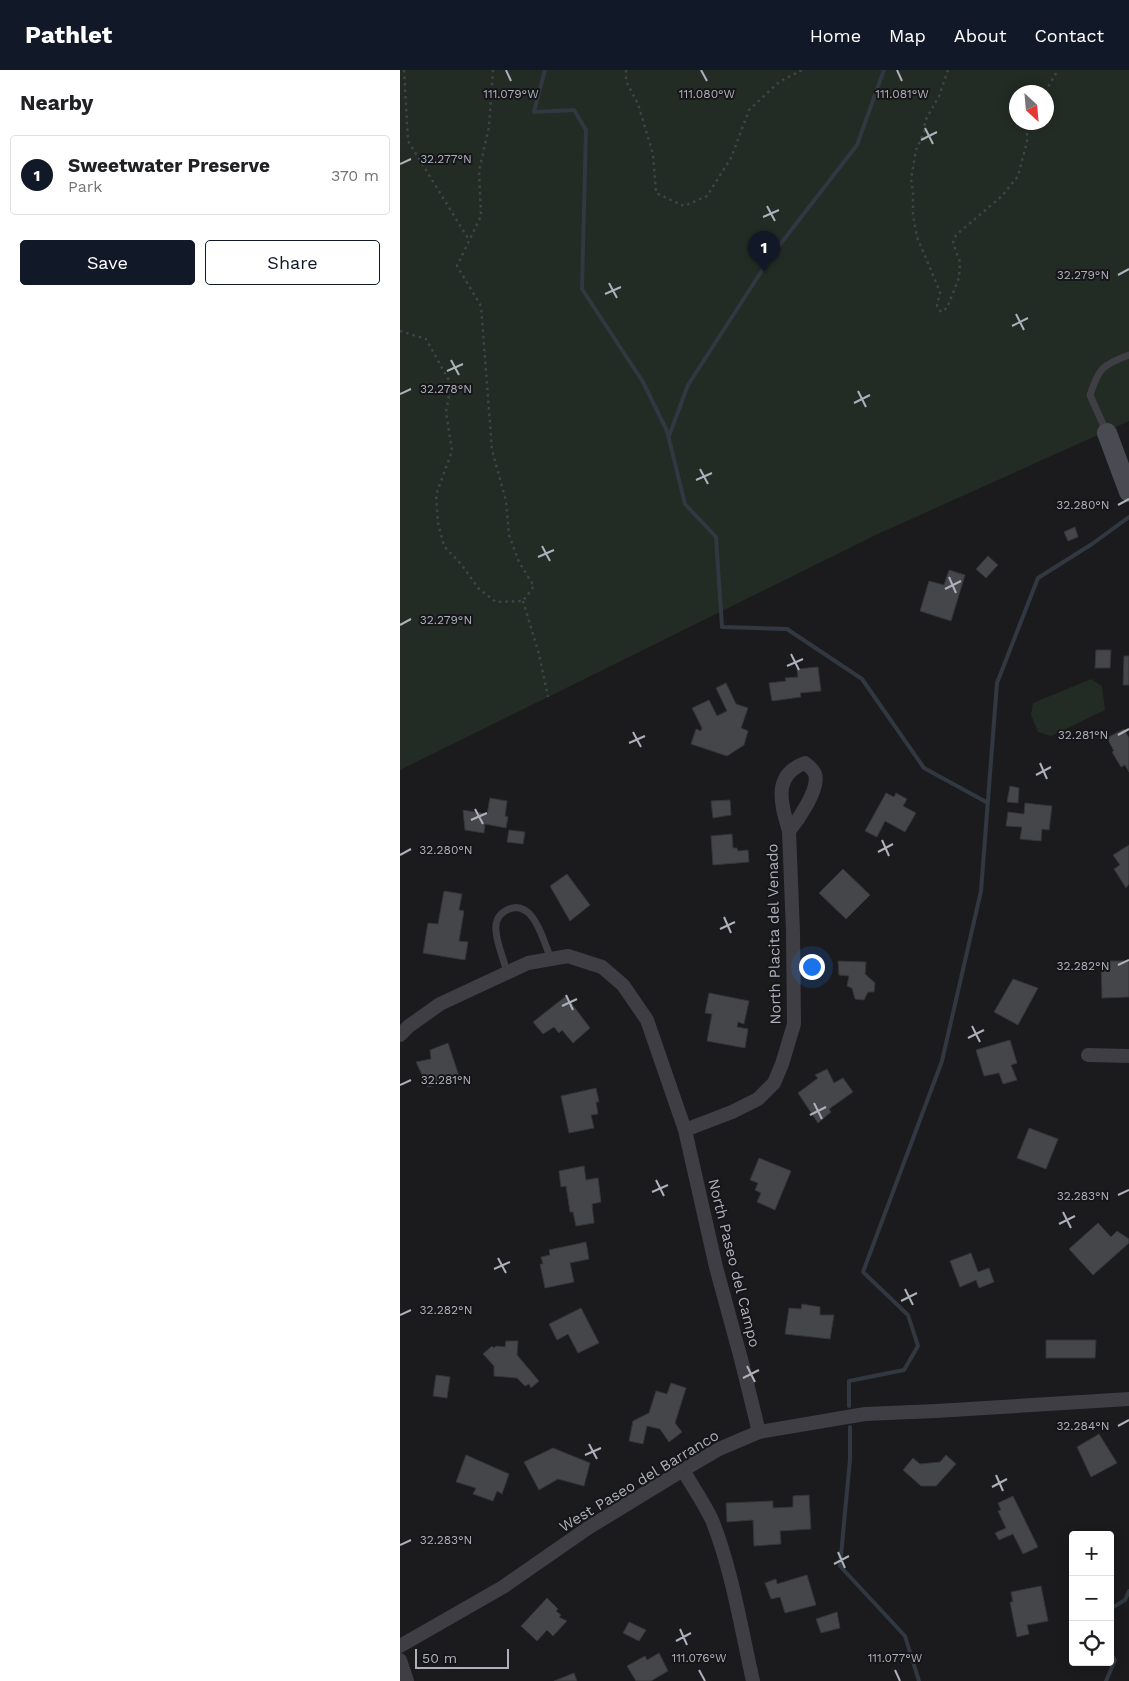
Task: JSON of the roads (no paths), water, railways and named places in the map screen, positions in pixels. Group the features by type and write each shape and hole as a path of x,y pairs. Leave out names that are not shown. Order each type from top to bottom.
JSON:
{"street":[{"path":"1107,433 1129,492"},
{"name":"North Placita del Venado","path":"685,1130 732,1112 758,1098 774,1083 782,1064 794,1024 789,831"},
{"name":"North Paseo del Campo","path":"400,1035 440,1004 528,963 568,956 602,967 623,985 647,1020 685,1130 716,1268 759,1432"},
{"path":"1088,1055 1129,1056"},
{"name":"West Paseo del Barranco","path":"400,1646 503,1588 588,1528 683,1470 719,1449 759,1432 865,1414 1129,1399"},
{"path":"683,1470 711,1518 722,1550 738,1611 753,1681"},
{"path":"400,1660 407,1681"}],"lane":[{"path":"1107,433 1090,395 1097,374 1113,361 1129,355"},
{"path":"507,972 496,930 498,917 504,911 515,907 523,908 534,918 551,959"}],"waterway":[{"path":"545,70 534,112 574,110 586,130 582,289 643,382 667,431 685,504 716,537 722,627 787,629 862,679 924,768 988,803"},
{"path":"669,436 688,385 772,255 857,145 884,70"},
{"path":"849,1406 849,1381 904,1370 918,1346 908,1315 863,1272 942,1061 981,891 997,683 1038,578 1092,544 1129,517"},
{"path":"850,1427 850,1459 840,1566 905,1636 919,1681"},
{"path":"1114,1607 1125,1600 1129,1591"},
{"path":"1114,1658 1114,1662"},
{"path":"1106,1681 1112,1666"}],"place":[{"name":"Sweetwater Preserve","path":"764,272"}]}
